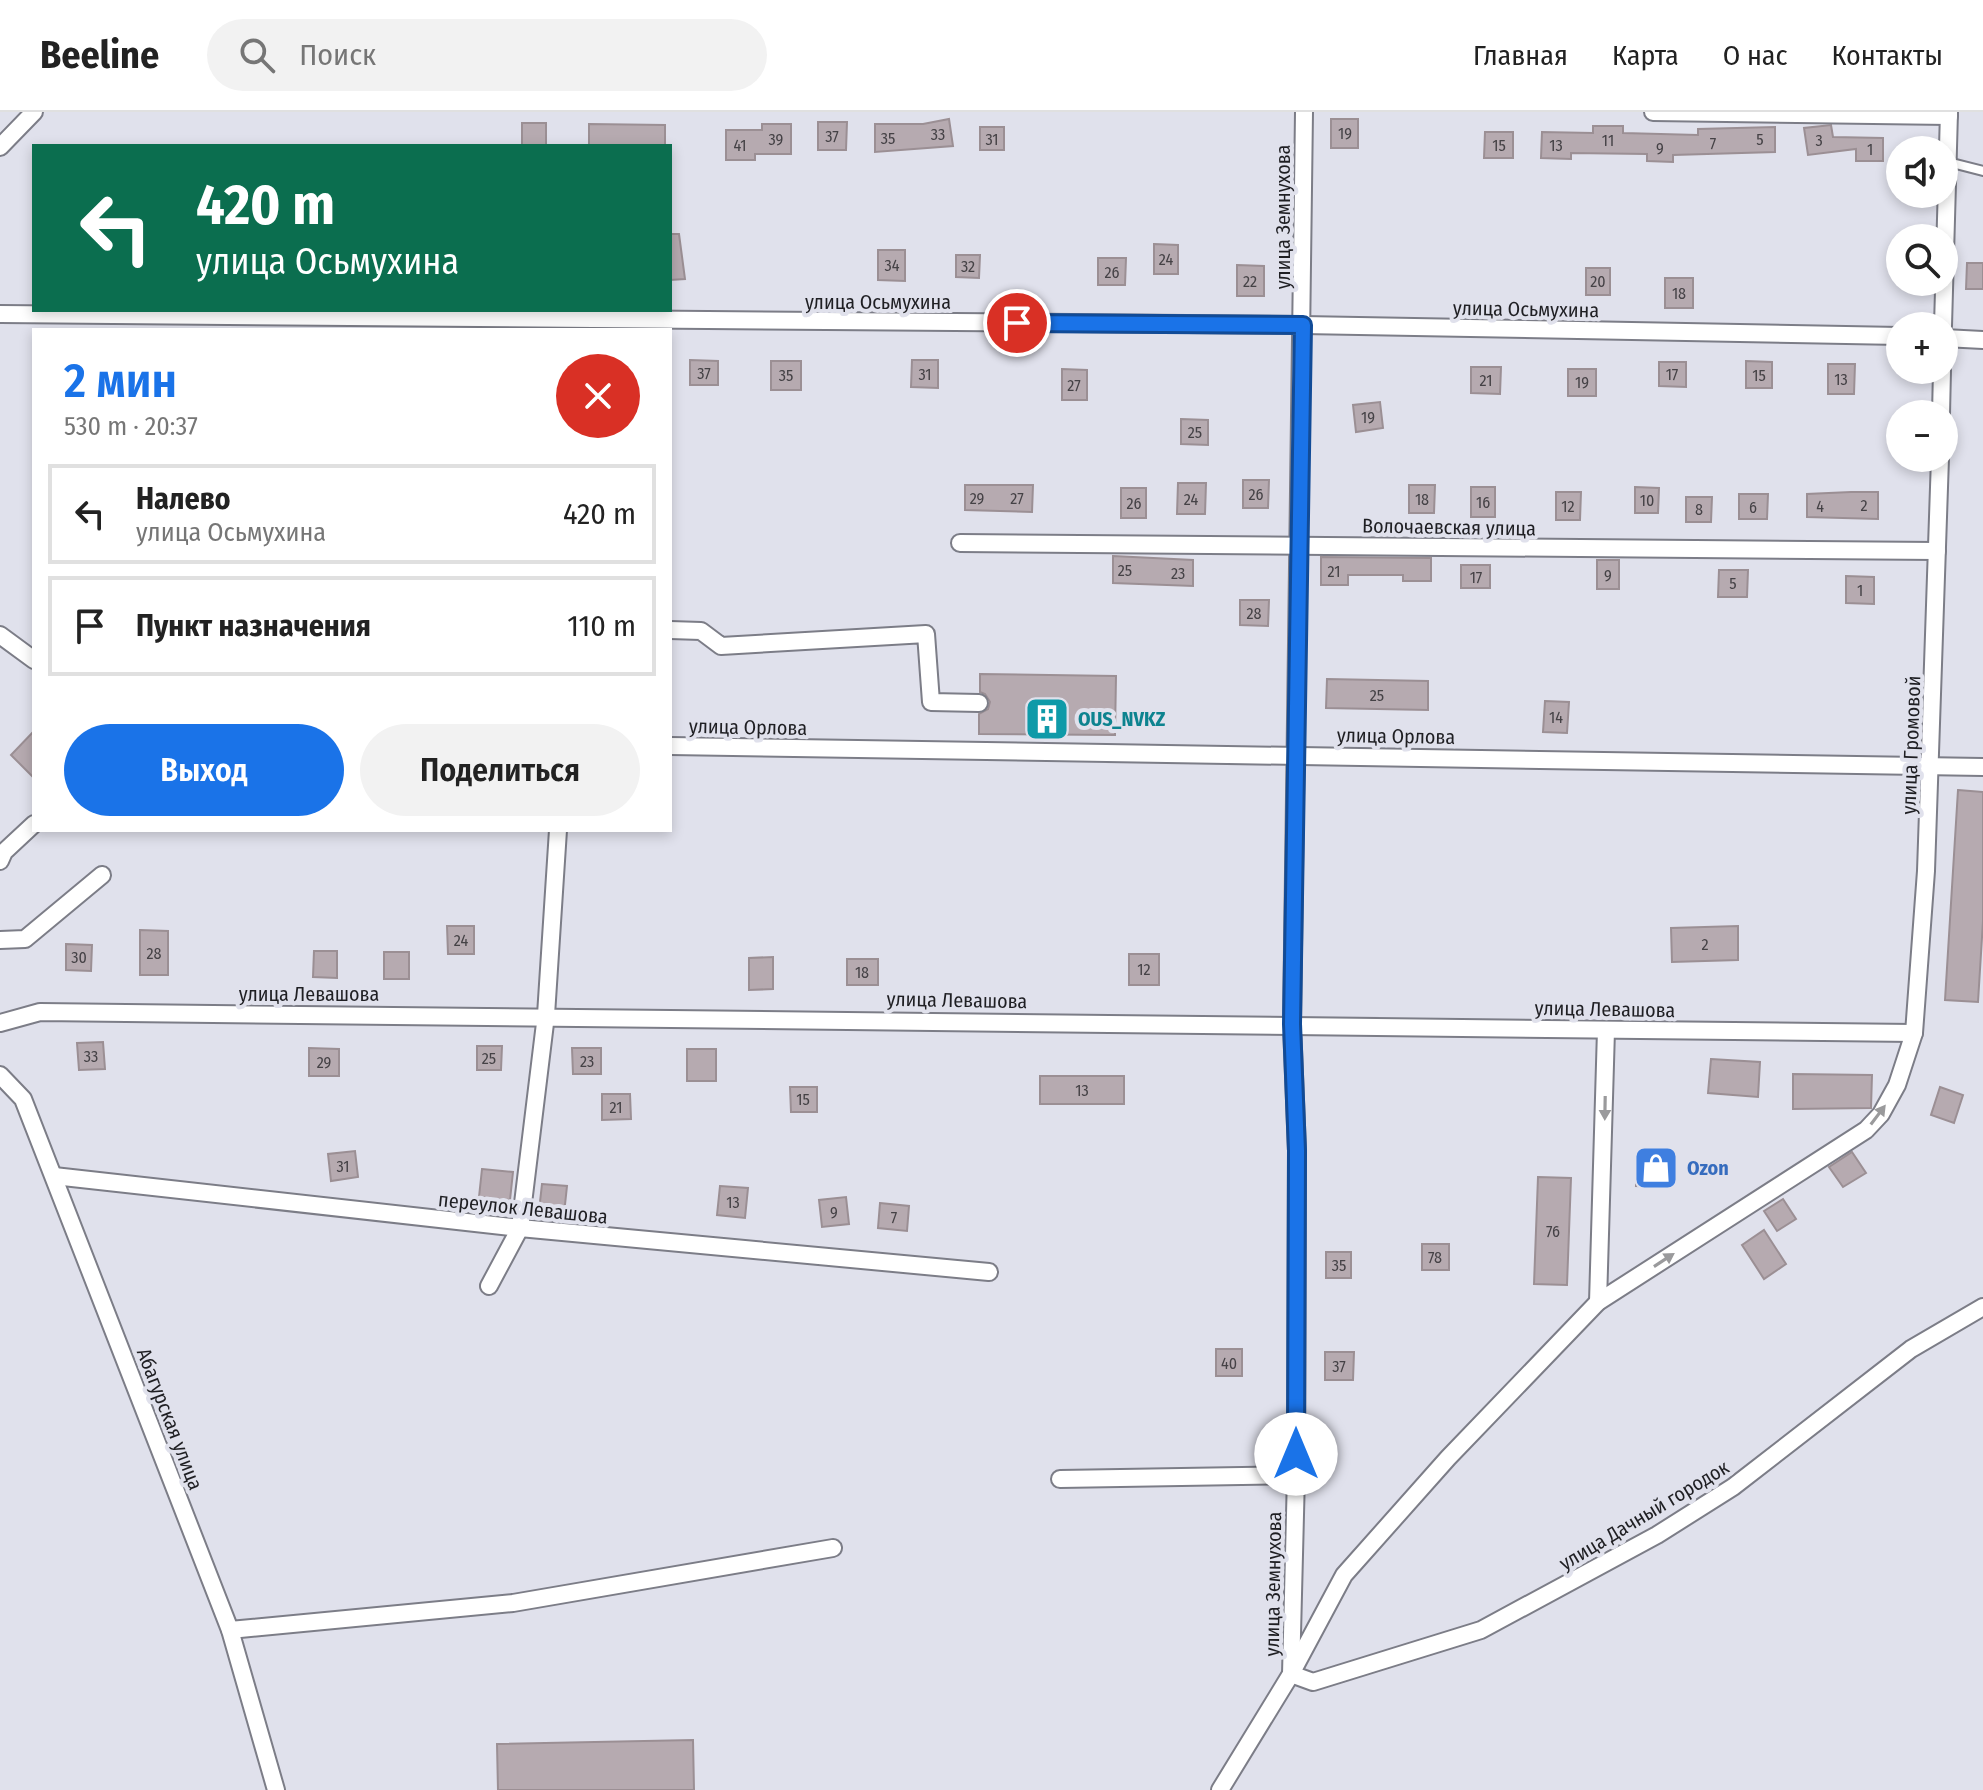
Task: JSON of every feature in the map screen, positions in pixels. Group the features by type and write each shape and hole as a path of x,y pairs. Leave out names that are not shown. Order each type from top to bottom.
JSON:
{"street":[{"path":"0,147 34,112"},
{"name":"улица Земнухова","path":"1220,1790 1291,1674 1296,1475 1297,1151 1292,1024 1304,112"},
{"path":"1653,112 1949,114 1949,136"},
{"path":"1943,312 1947,208"},
{"name":"улица Осьмухина","path":"0,314 1303,325 1886,336"},
{"path":"1958,339 1983,340"},
{"name":"улица Громовой","path":"1291,1674 1344,1575 1448,1458 1598,1302 1866,1130 1881,1114 1897,1085 1914,1033 1926,871 1940,472"},
{"name":"Волочаевская улица","path":"960,543 1937,551"},
{"path":"672,630 701,631 721,646 926,634 931,702 979,703"},
{"path":"0,635 32,659"},
{"name":"улица Орлова","path":"672,746 1983,767"},
{"path":"0,861 4,852 32,826"},
{"path":"489,1286 520,1228 546,1015 558,832"},
{"path":"0,940 25,939 102,875"},
{"name":"улица Левашова","path":"0,1023 40,1012 546,1015 1914,1033"},
{"path":"1598,1302 1606,1030"},
{"name":"Абагурская улица","path":"0,1075 23,1099 230,1630 276,1790"},
{"name":"переулок Левашова","path":"54,1176 520,1228 989,1272"},
{"name":"улица Дачный городок","path":"1291,1674 1313,1682 1481,1630 1567,1585 1657,1535 1733,1487 1911,1349 1983,1307"},
{"path":"1060,1479 1296,1475"},
{"path":"230,1630 513,1603 833,1548"}],"lane":[{"path":"1958,165 1983,171"}],"building":[{"path":"949,119 953,146 875,152 875,124 923,124"},
{"path":"1331,119 1358,119 1358,148 1331,148"},
{"path":"818,122 847,122 846,150 818,150"},
{"path":"522,123 546,123 546,144 522,144"},
{"path":"589,124 665,125 665,144 589,144"},
{"path":"762,124 791,124 791,154 755,154 755,160 726,160 726,130 762,130"},
{"path":"1831,125 1833,137 1883,138 1883,161 1856,161 1856,149 1808,155 1804,128"},
{"path":"1593,126 1623,126 1623,133 1698,135 1698,129 1775,127 1775,152 1673,155 1673,162 1647,161 1647,154 1571,153 1571,159 1541,158 1542,132 1593,133"},
{"path":"980,127 1004,127 1004,150 980,150"},
{"path":"1485,132 1513,132 1513,158 1484,158"},
{"path":"672,234 679,234 685,279 672,280"},
{"path":"1154,244 1178,245 1178,274 1154,274"},
{"path":"878,250 905,250 905,281 878,280"},
{"path":"956,255 980,255 979,278 956,277"},
{"path":"1098,258 1126,258 1125,285 1098,285"},
{"path":"1967,263 1983,263 1983,289 1966,289"},
{"path":"1237,265 1264,266 1264,296 1237,296"},
{"path":"1586,268 1610,268 1610,295 1586,295"},
{"path":"1665,278 1693,278 1693,308 1665,308"},
{"path":"690,360 718,361 718,385 690,385"},
{"path":"912,360 938,360 938,388 911,387"},
{"path":"771,361 801,361 801,390 771,390"},
{"path":"1746,361 1772,362 1772,388 1746,388"},
{"path":"1659,362 1686,362 1686,387 1659,386"},
{"path":"1828,364 1855,364 1854,394 1828,394"},
{"path":"1471,367 1501,367 1500,394 1471,393"},
{"path":"1062,369 1087,370 1087,400 1062,400"},
{"path":"1568,369 1596,369 1596,396 1568,396"},
{"path":"1380,402 1383,428 1356,432 1353,405"},
{"path":"1181,419 1208,420 1208,445 1181,444"},
{"path":"1243,480 1269,480 1268,508 1243,508"},
{"path":"1178,483 1206,483 1205,514 1177,514"},
{"path":"965,485 1033,485 1032,512 965,510"},
{"path":"1409,485 1435,485 1434,513 1409,513"},
{"path":"1471,487 1495,487 1495,517 1471,517"},
{"path":"1635,487 1659,488 1658,513 1635,513"},
{"path":"1121,488 1146,488 1146,518 1121,518"},
{"path":"1556,492 1581,492 1580,520 1556,520"},
{"path":"1878,492 1878,519 1807,517 1807,494"},
{"path":"1739,494 1768,494 1767,519 1739,519"},
{"path":"1686,497 1712,497 1711,522 1686,522"},
{"path":"1113,556 1193,560 1193,586 1113,583"},
{"path":"1321,557 1431,558 1431,581 1403,581 1403,575 1348,575 1348,585 1321,585"},
{"path":"1597,560 1619,560 1619,589 1597,589"},
{"path":"1461,565 1490,565 1490,588 1461,588"},
{"path":"1719,570 1748,570 1747,597 1718,597"},
{"path":"1846,576 1874,577 1874,604 1846,603"},
{"path":"1240,600 1269,600 1268,626 1240,625"},
{"name":"OUS_NVKZ","path":"980,674 1116,676 1115,735 979,734 979,714 988,709 990,702 980,692"},
{"path":"1327,679 1428,681 1428,710 1326,708"},
{"path":"1545,701 1569,702 1567,733 1543,732"},
{"path":"32,733 32,776 11,755"},
{"path":"1958,790 1983,792 1983,921 1978,1002 1945,1000"},
{"path":"447,926 474,926 474,954 448,954"},
{"path":"1738,926 1738,960 1672,962 1671,928"},
{"path":"140,930 168,931 168,975 140,975"},
{"path":"66,944 92,945 91,971 66,970"},
{"path":"314,951 337,951 337,978 313,977"},
{"path":"384,952 409,952 409,979 384,979"},
{"path":"1129,954 1159,954 1159,985 1129,985"},
{"path":"773,957 773,989 749,990 749,958"},
{"path":"847,959 878,959 878,985 847,985"},
{"path":"103,1042 105,1069 79,1070 77,1043"},
{"path":"477,1046 502,1046 501,1070 477,1070"},
{"path":"309,1048 339,1049 339,1076 309,1076"},
{"path":"572,1048 601,1048 601,1074 573,1074"},
{"path":"687,1049 716,1049 716,1081 687,1081"},
{"path":"1711,1059 1760,1062 1758,1097 1708,1093"},
{"path":"1793,1074 1872,1075 1871,1108 1793,1109"},
{"path":"1040,1076 1124,1076 1124,1104 1040,1104"},
{"path":"790,1087 817,1087 817,1112 791,1112"},
{"path":"1940,1087 1963,1095 1954,1123 1931,1115"},
{"path":"602,1094 630,1094 631,1119 602,1120"},
{"path":"355,1151 358,1177 331,1181 328,1154"},
{"path":"1852,1152 1866,1173 1843,1187 1829,1167"},
{"path":"1637,1161 1663,1162 1662,1187 1636,1186"},
{"path":"482,1169 513,1172 510,1200 479,1197"},
{"path":"1538,1177 1571,1178 1567,1285 1534,1284"},
{"path":"542,1184 567,1186 564,1214 539,1211"},
{"path":"720,1186 748,1188 745,1218 717,1215"},
{"path":"846,1197 849,1224 822,1227 819,1200"},
{"path":"1783,1199 1796,1219 1777,1231 1764,1211"},
{"path":"880,1203 909,1206 907,1231 878,1228"},
{"path":"1764,1230 1786,1264 1764,1279 1742,1245"},
{"path":"1422,1244 1449,1244 1449,1270 1422,1270"},
{"path":"1326,1252 1351,1252 1351,1278 1326,1278"},
{"path":"1216,1349 1242,1349 1242,1376 1216,1376"},
{"path":"1325,1352 1354,1352 1353,1380 1325,1380"},
{"path":"693,1740 694,1790 498,1790 497,1744"}],"place":[{"name":"OUS_NVKZ","path":"1047,719"},
{"name":"Ozon","path":"1656,1168"}],"route":[{"path":"1017,323 1303,325 1292,1024 1297,1151 1296,1454"}]}
